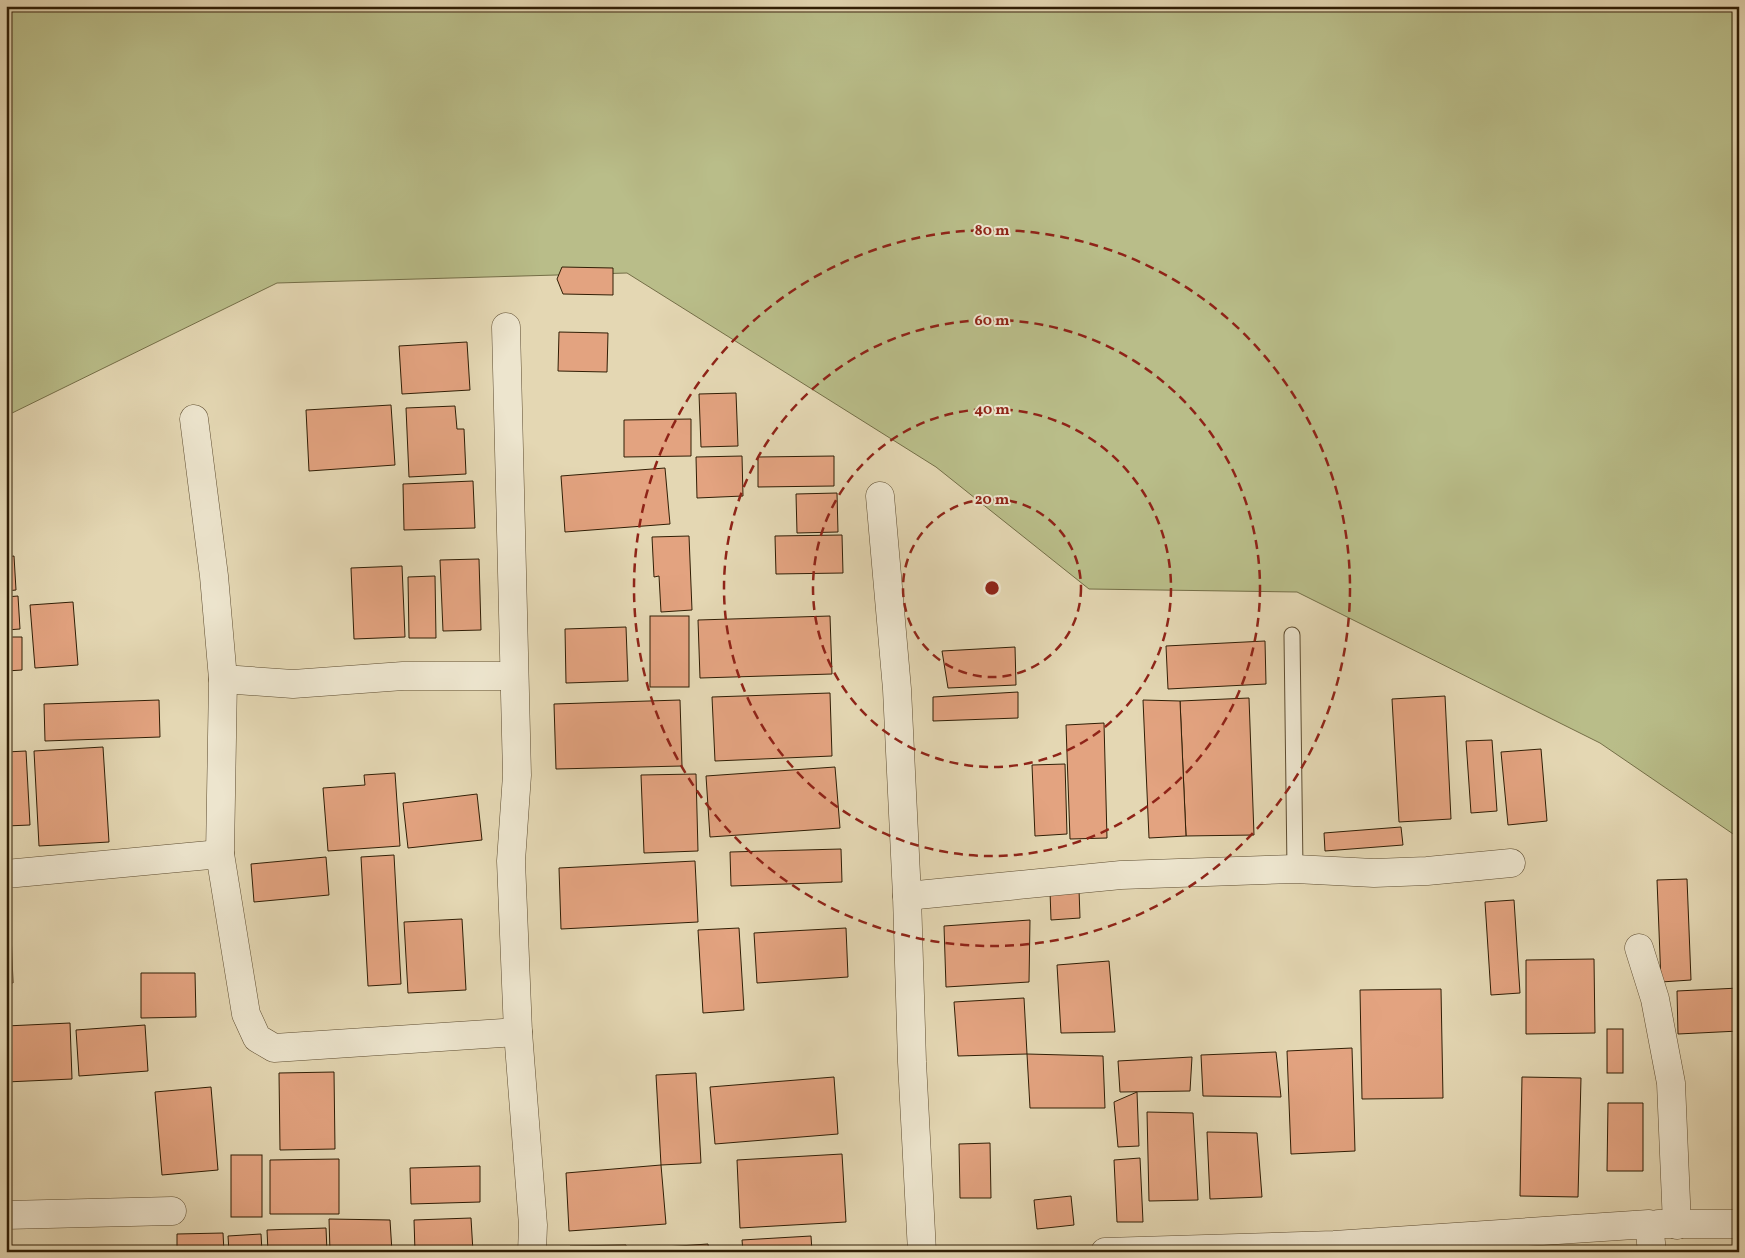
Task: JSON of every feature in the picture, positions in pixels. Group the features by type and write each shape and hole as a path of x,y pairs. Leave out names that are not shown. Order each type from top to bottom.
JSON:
{"street":[{"path":"506,327 517,775 511,861 518,1032 532,1225 532,1252"},
{"path":"194,419 214,576 223,679 220,854 246,1014 257,1038 274,1048 518,1032"},
{"path":"880,496 897,689 907,896 912,1062 922,1252"},
{"path":"223,679 292,684 403,676 514,676"},
{"path":"6,874 220,854"},
{"path":"907,896 1121,875 1295,869 1374,873 1427,871 1511,863"},
{"path":"1639,948 1655,999 1671,1083 1677,1224"},
{"path":"6,1215 172,1211"},
{"path":"1649,1224 1652,1252"},
{"path":"1105,1252 1334,1245 1649,1224 1739,1224"}],"lane":[{"path":"1292,635 1295,869"}],"green space":[{"path":"6,6 1739,6 1739,838 1600,743 1297,592 1089,589 936,467 627,273 277,283 6,416"}],"building":[{"path":"562,267 613,268 613,295 563,294 557,279"},
{"path":"559,332 608,333 607,372 558,371"},
{"path":"467,342 470,390 402,394 399,346"},
{"path":"736,393 738,446 701,447 699,394"},
{"path":"391,405 395,465 309,471 306,410"},
{"path":"455,406 457,429 464,429 466,474 409,477 406,408"},
{"path":"691,419 691,456 624,457 624,420"},
{"path":"742,456 743,496 697,498 696,457"},
{"path":"834,456 834,486 758,487 758,457"},
{"path":"665,468 670,524 565,532 561,476"},
{"path":"473,481 475,528 404,530 403,484"},
{"path":"837,493 838,532 797,533 796,494"},
{"path":"842,535 843,573 776,574 775,536"},
{"path":"689,536 692,610 661,612 659,576 654,577 652,537"},
{"path":"14,556 16,590 6,591 6,557"},
{"path":"479,559 481,630 443,631 440,560"},
{"path":"402,566 405,637 354,639 351,568"},
{"path":"435,576 436,638 409,638 408,577"},
{"path":"18,596 20,629 6,630 6,597"},
{"path":"73,602 78,665 35,668 30,605"},
{"path":"650,616 689,616 689,687 650,687"},
{"path":"830,616 832,674 700,678 698,620"},
{"path":"626,627 628,681 566,683 565,629"},
{"path":"6,637 22,637 22,670 6,671"},
{"path":"1265,641 1266,684 1168,689 1166,646"},
{"path":"1015,647 1016,685 948,688 942,651"},
{"path":"1018,692 1018,718 933,721 933,697"},
{"path":"830,693 832,756 715,761 712,697"},
{"path":"1445,696 1451,819 1399,822 1392,699"},
{"path":"1249,698 1254,835 1186,836 1180,701"},
{"path":"159,700 160,737 45,741 44,704"},
{"path":"680,700 682,766 556,769 554,704"},
{"path":"1143,700 1180,701 1186,836 1149,838"},
{"path":"1104,723 1107,838 1070,839 1066,725"},
{"path":"1492,740 1497,811 1471,813 1466,741"},
{"path":"103,747 109,842 39,846 34,751"},
{"path":"1541,749 1547,821 1508,825 1501,752"},
{"path":"26,751 30,825 6,826 6,752"},
{"path":"1065,764 1067,834 1035,836 1032,765"},
{"path":"835,767 840,828 710,837 706,776"},
{"path":"395,773 400,846 328,851 323,788 365,785 364,775"},
{"path":"696,774 698,851 644,853 641,775"},
{"path":"477,794 482,840 408,848 403,803"},
{"path":"1401,827 1403,845 1325,851 1324,833"},
{"path":"841,849 842,882 731,886 730,852"},
{"path":"394,855 401,984 368,986 361,857"},
{"path":"326,857 329,895 254,902 251,864"},
{"path":"695,861 698,922 561,929 559,868"},
{"path":"1687,879 1691,980 1661,982 1657,880"},
{"path":"1079,889 1080,918 1051,920 1050,891"},
{"path":"1514,900 1520,993 1491,995 1485,902"},
{"path":"6,906 10,906 13,983 6,983"},
{"path":"462,919 466,990 408,993 404,922"},
{"path":"1030,920 1029,982 946,987 944,926"},
{"path":"739,928 744,1010 703,1013 698,930"},
{"path":"846,928 848,977 757,983 754,933"},
{"path":"1594,959 1595,1033 1526,1034 1526,960"},
{"path":"1109,961 1115,1032 1061,1033 1057,965"},
{"path":"141,973 195,973 196,1017 141,1018"},
{"path":"1739,988 1739,1031 1678,1034 1677,991"},
{"path":"1441,989 1443,1098 1362,1099 1360,990"},
{"path":"1024,998 1027,1054 958,1056 954,1002"},
{"path":"70,1023 72,1079 6,1082 6,1026"},
{"path":"145,1025 148,1071 79,1076 76,1030"},
{"path":"1607,1029 1623,1029 1623,1073 1607,1073"},
{"path":"1352,1048 1355,1151 1291,1154 1287,1051"},
{"path":"1276,1052 1281,1097 1203,1096 1201,1055"},
{"path":"1027,1054 1103,1056 1105,1108 1030,1108"},
{"path":"1192,1057 1190,1091 1120,1092 1118,1061"},
{"path":"334,1072 335,1149 280,1150 279,1073"},
{"path":"696,1073 701,1163 661,1165 656,1075"},
{"path":"834,1077 838,1134 715,1144 710,1087"},
{"path":"1522,1077 1581,1078 1578,1197 1520,1196"},
{"path":"211,1087 218,1170 162,1175 155,1092"},
{"path":"1137,1092 1139,1146 1118,1147 1114,1102"},
{"path":"1608,1103 1643,1103 1643,1171 1607,1171"},
{"path":"1147,1112 1193,1113 1198,1200 1149,1201"},
{"path":"1207,1132 1257,1133 1262,1197 1210,1199"},
{"path":"990,1143 991,1198 960,1198 959,1144"},
{"path":"842,1154 846,1222 740,1228 737,1160"},
{"path":"231,1155 262,1155 262,1217 231,1217"},
{"path":"1140,1158 1143,1222 1117,1222 1114,1160"},
{"path":"339,1159 339,1214 270,1214 270,1160"},
{"path":"661,1165 666,1224 569,1231 566,1173"},
{"path":"480,1166 480,1202 411,1204 410,1168"},
{"path":"1071,1196 1074,1225 1037,1229 1034,1200"},
{"path":"471,1218 473,1252 415,1252 414,1220"},
{"path":"329,1219 390,1220 392,1252 330,1252"},
{"path":"326,1228 327,1252 268,1252 267,1230"},
{"path":"223,1233 224,1252 177,1252 177,1234"},
{"path":"261,1234 262,1252 229,1252 228,1236"},
{"path":"811,1236 812,1252 743,1252 742,1240"},
{"path":"708,1244 709,1252 650,1252 650,1248"},
{"path":"626,1245 627,1252 570,1252 570,1246"}]}
